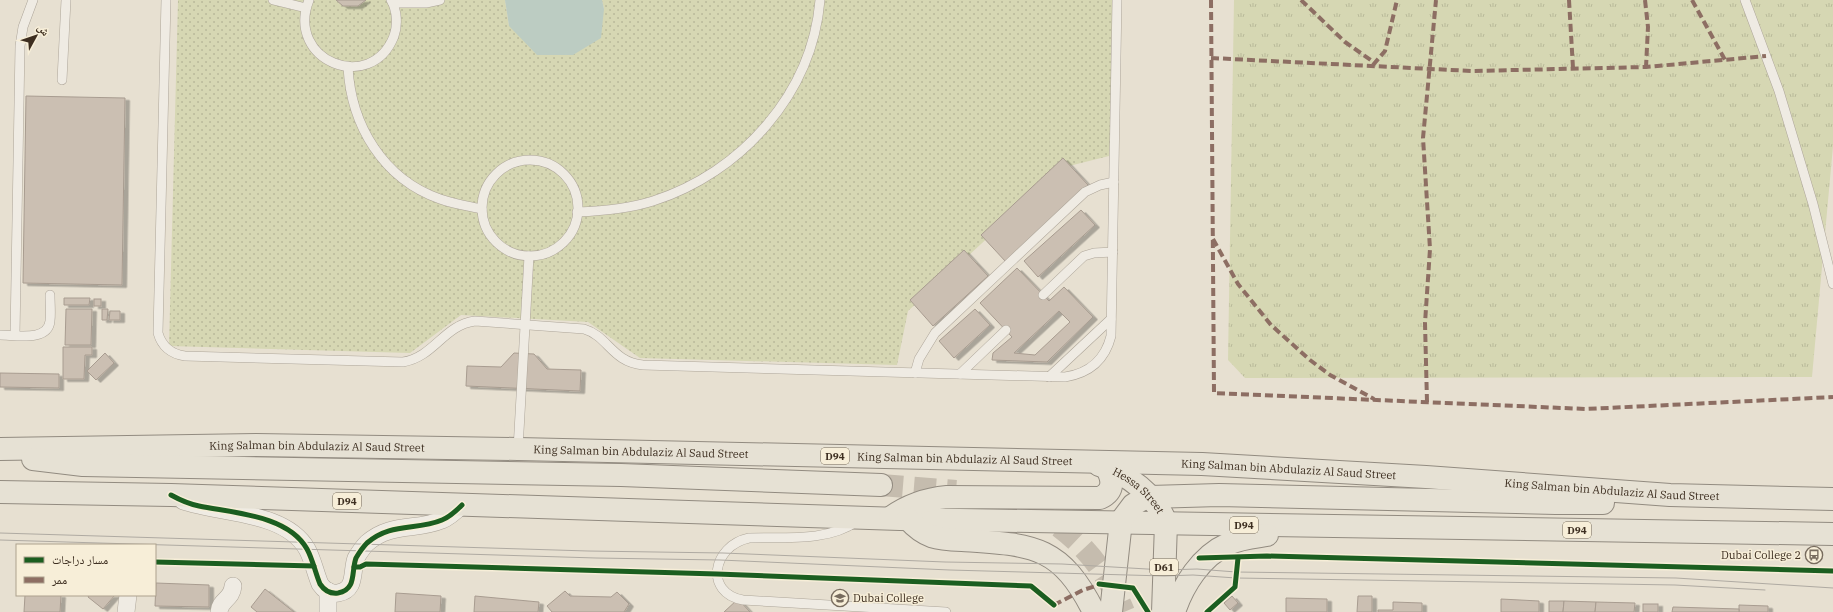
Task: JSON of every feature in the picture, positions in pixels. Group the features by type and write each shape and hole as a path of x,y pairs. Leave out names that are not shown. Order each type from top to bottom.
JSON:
{"main road":[{"name":"King Salman bin Abdulaziz Al Saud Street","path":"0,449 256,445 518,448 1259,467 1426,477 1670,495 1833,499"},
{"path":"0,453 50,462 84,465 613,474 881,485"},
{"name":"Hessa Street","path":"1096,464 1122,475 1136,484 1157,504 1166,522 1163,612"},
{"path":"1094,612 1083,590 1070,572 1048,555 1034,548 1018,544 942,539 928,536 899,519 916,502 948,496 1100,498 1105,495 1111,487 1111,477 1096,464"},
{"name":"D94","path":"0,492 171,495 899,519 1121,521 1200,524 1833,534"},
{"path":"1111,612 1121,521 1133,505 1150,497 1201,495 1594,503 1670,495"},
{"path":"1200,524 1184,519 1180,515 1178,507 1183,499 1201,495"},
{"path":"1174,612 1184,588 1193,575 1217,549 1241,539 1321,526"}],"street":[{"path":"171,495 198,506 267,519 280,524 302,542 306,548 320,584 334,592 340,612"},
{"path":"334,592 349,587 352,582 356,558 361,550 377,536 388,530 442,520 453,514 462,505"},
{"path":"219,612 221,604 229,598 233,586"},
{"path":"328,612 334,592"},
{"path":"126,612 128,596"}],"lane":[{"path":"15,335 20,46 23,27 33,0"},
{"path":"62,80 66,0"},
{"path":"166,0 158,332 163,344 173,353 185,356 403,362 411,361 424,355 454,328 467,322 588,330 622,359 635,365 1049,377 1075,376 1084,373 1099,361 1109,345 1111,336 1117,0"},
{"path":"273,0 307,4 305,29 312,48 328,61 348,67 368,64 385,52 391,43 395,28 395,13 392,2 426,3 440,0"},
{"path":"577,212 627,208 669,196 697,183 738,155 756,138 772,119 786,99 798,77 815,30 820,0"},
{"path":"1745,0 1779,91 1813,204 1833,284"},
{"path":"348,67 350,94 356,116 368,140 381,158 402,178 422,191 456,204 482,209"},
{"path":"532,160 550,164 565,176 575,193 577,212 572,231 566,240 549,252 529,256 509,251 496,242 487,229 483,219 482,209 485,190 496,174 512,163 532,160"},
{"path":"915,373 919,359 935,333 1085,192 1100,185 1114,182"},
{"path":"1043,295 1084,256 1094,253 1113,252"},
{"path":"518,448 529,256"},
{"path":"0,335 38,335 44,332 50,322 50,296"},
{"path":"1049,377 1111,319"},
{"path":"960,374 1006,330"},
{"path":"861,518 846,529 829,534 749,538 739,540 730,546 720,560 717,574 722,589 735,598 743,600 946,612"}],"green space":[{"path":"178,0 336,0 343,6 358,6 366,0 505,0 509,26 604,9 602,0 1121,0 1109,156 1065,167 908,311 897,365 640,358 588,322 461,315 410,353 169,346"},
{"path":"1234,0 1833,0 1833,146 1812,377 1245,378 1228,360"}],"shaded area":[{"path":"505,0 602,0 604,9 601,38 573,55 537,55 509,26"}],"building":[{"path":"336,0 366,0 358,6 343,6"},
{"path":"26,96 125,98 122,285 23,283"},
{"path":"1063,158 1088,185 1006,262 981,235"},
{"path":"1081,210 1095,225 1038,277 1024,261"},
{"path":"964,250 988,276 933,326 910,300"},
{"path":"1017,268 1049,301 1064,287 1093,317 1047,362 992,360 993,353 1012,337 980,303","holes":["1059,311 1070,322 1035,355 1014,353"]},
{"path":"64,298 90,298 89,305 64,305"},
{"path":"94,299 101,299 101,306 94,306"},
{"path":"66,309 92,309 91,345 65,345"},
{"path":"102,309 108,309 107,320 102,320"},
{"path":"975,309 990,325 954,358 939,341"},
{"path":"110,311 120,311 120,320 109,320"},
{"path":"63,347 92,347 92,355 85,355 84,379 63,379"},
{"path":"105,353 114,363 96,380 87,371"},
{"path":"514,353 534,354 547,369 581,370 580,391 466,386 467,366 501,367"},
{"path":"0,373 59,374 59,388 0,387"},
{"path":"156,583 209,585 209,607 155,606"},
{"path":"265,589 294,612 257,612 251,607"},
{"path":"565,591 570,596 611,597 617,592 629,604 624,612 552,612 547,606"},
{"path":"396,593 441,596 440,612 395,612"},
{"path":"25,596 61,596 60,612 24,612"},
{"path":"88,596 114,596 103,609"},
{"path":"475,596 539,602 538,612 474,612"},
{"path":"1232,596 1238,603 1230,610 1224,603"},
{"path":"1358,596 1372,596 1372,612 1357,612"},
{"path":"1286,598 1327,599 1327,612 1286,612"},
{"path":"738,599 750,612 724,612"},
{"path":"1501,599 1539,601 1539,612 1501,612"},
{"path":"1549,601 1564,601 1563,612 1549,612"},
{"path":"1564,601 1596,602 1595,612 1563,612"},
{"path":"1393,602 1422,603 1422,612 1378,612 1378,610 1393,610"},
{"path":"1596,602 1635,603 1634,612 1595,612"},
{"path":"1643,604 1658,604 1658,612 1643,612"},
{"path":"1739,605 1768,606 1768,612 1739,612"},
{"path":"1673,607 1739,609 1739,612 1672,612"}],"tunnel":[{"path":"881,485 956,491"},
{"path":"1000,498 1021,505 1041,515 1076,540 1103,573 1124,612"}],"tram line":[{"path":"0,533 588,551 723,553 945,562 1062,564 1164,570 1197,569 1236,572 1676,578 1833,588"},
{"path":"0,540 132,544"},
{"path":"156,545 596,558 720,560 950,570 1164,576 1193,575 1236,578 1675,585 1765,590"}],"marked path":[{"path":"1211,0 1214,393 1586,409 1833,397"},
{"path":"1301,0 1345,42 1375,63"},
{"path":"1373,65 1385,51 1397,0"},
{"path":"1427,402 1425,323 1430,249 1423,138 1436,0"},
{"path":"1569,0 1573,68"},
{"path":"1645,0 1648,27 1646,67"},
{"path":"1692,0 1725,60"},
{"path":"1211,58 1472,71 1646,67 1766,56"},
{"path":"1213,239 1238,284 1271,325 1310,360 1330,375 1374,399"},
{"path":"1054,605 1083,590 1102,584"}],"cycle path":[{"path":"171,495 195,505 259,517 287,529 298,538 307,549 320,584 325,590 332,593 338,593 348,588 351,584 356,558 367,543 376,536 394,529 423,525 442,520 450,516 462,505"},
{"path":"1199,558 1267,556 1833,571"},
{"path":"1207,612 1235,587 1238,558"},
{"path":"156,562 314,566"},
{"path":"354,567 360,567 366,564 717,574 1031,586 1054,605"},
{"path":"1099,584 1133,588 1148,612"}],"place":[{"name":"Dubai College 2","path":"1814,555"},
{"name":"Dubai College","path":"840,598"}]}
